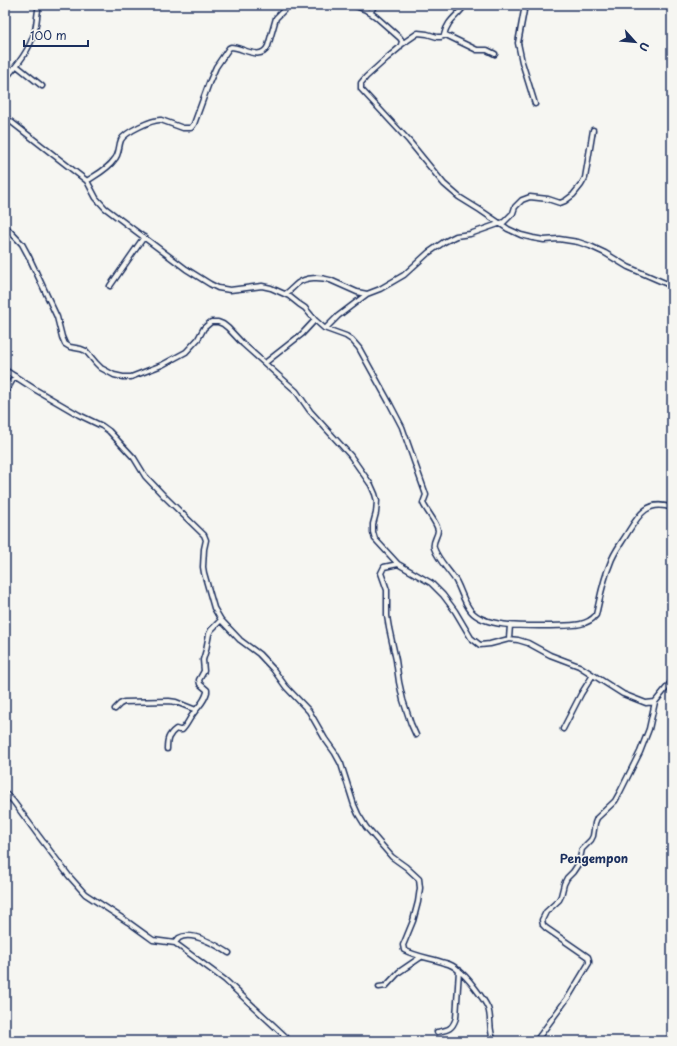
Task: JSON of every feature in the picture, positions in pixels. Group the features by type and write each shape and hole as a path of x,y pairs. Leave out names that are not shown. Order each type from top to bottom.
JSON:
{"street":[{"path":"5,79 17,66 31,43 35,30 39,5"},
{"path":"87,181 96,176 116,159 121,140 128,133 148,123 158,120 162,120 183,128 191,128 194,124 216,67 229,48 234,47 249,53 259,53 264,51 268,46 276,18 289,5"},
{"path":"353,5 370,12 400,38 402,44"},
{"path":"370,12 375,5"},
{"path":"444,35 449,23 465,5"},
{"path":"524,5 518,43 522,62 535,104"},
{"path":"495,54 487,50 477,50 449,36 444,35 437,37 418,33 402,44 366,77 362,83 361,89 409,141 444,184 459,197 508,229 521,235 533,238 544,240 559,239 578,242 590,246 609,255 628,268 672,286"},
{"path":"17,66 42,86"},
{"path":"5,117 87,181 99,203 104,208 144,236 186,269 218,288 230,290 262,286 271,288 285,294 305,308 315,320 326,328 352,340 359,348 402,427 426,495 423,504 438,530 434,542 434,549 456,581 472,613 490,622 510,625 570,625 583,623 593,619 596,614 610,563 637,517 653,506 660,505 672,508"},
{"path":"326,328 338,316 367,294 390,284 404,275 428,253 444,242 456,236 470,234 501,224 508,219 515,206 522,200 530,197 548,199 560,203 565,201 573,195 585,178 593,130"},
{"path":"5,226 22,244 30,257 57,317 65,344 70,347 86,351 96,364 114,375 131,377 162,365 186,352 198,339 204,328 211,322 223,324 243,344 296,391 310,411 350,455 371,485 375,494 376,513 373,524 375,539 398,564 431,583 443,595 455,611 471,638 480,645 509,639 528,643 550,655 579,666 623,694 646,703 655,702"},
{"path":"110,286 144,236"},
{"path":"285,294 298,283 306,279 313,278 337,282 357,292 367,294"},
{"path":"265,363 302,334 315,320"},
{"path":"5,370 79,415 102,426 134,458 145,476 204,535 206,540 204,549 204,573 214,608 221,620 240,640 259,654 273,669 286,687 309,711 341,764 354,805 366,827 392,857 419,879 420,888 418,902 413,921 403,945 404,950 420,957 446,963 459,970 479,993 488,1008 490,1030 494,1041"},
{"path":"5,394 15,376"},
{"path":"398,564 384,567 381,573 388,590 387,616 395,653 399,682 403,700 416,735"},
{"path":"167,750 167,739 169,735 176,729 182,730 202,703 207,692 207,690 199,683 204,671 203,660 209,634 221,620"},
{"path":"509,639 510,625"},
{"path":"563,729 581,694 593,675"},
{"path":"536,1041 569,996 589,963 588,957 546,928 543,925 542,920 546,912 559,900 567,878 573,872 578,863 582,849 594,836 597,818 615,801 620,792 640,752 649,729 655,702 672,681"},
{"path":"115,709 124,702 169,701 176,702 196,710"},
{"path":"5,800 6,794"},
{"path":"6,794 13,801 69,876 85,894 153,940 175,943 225,980 286,1037 288,1041"},
{"path":"175,943 179,938 190,936 207,941 229,953"},
{"path":"379,987 386,986 400,972 420,957"},
{"path":"437,1032 451,1028 456,1018 459,970"}],"district":[{"name":"Pengempon","path":"594,858"}]}
